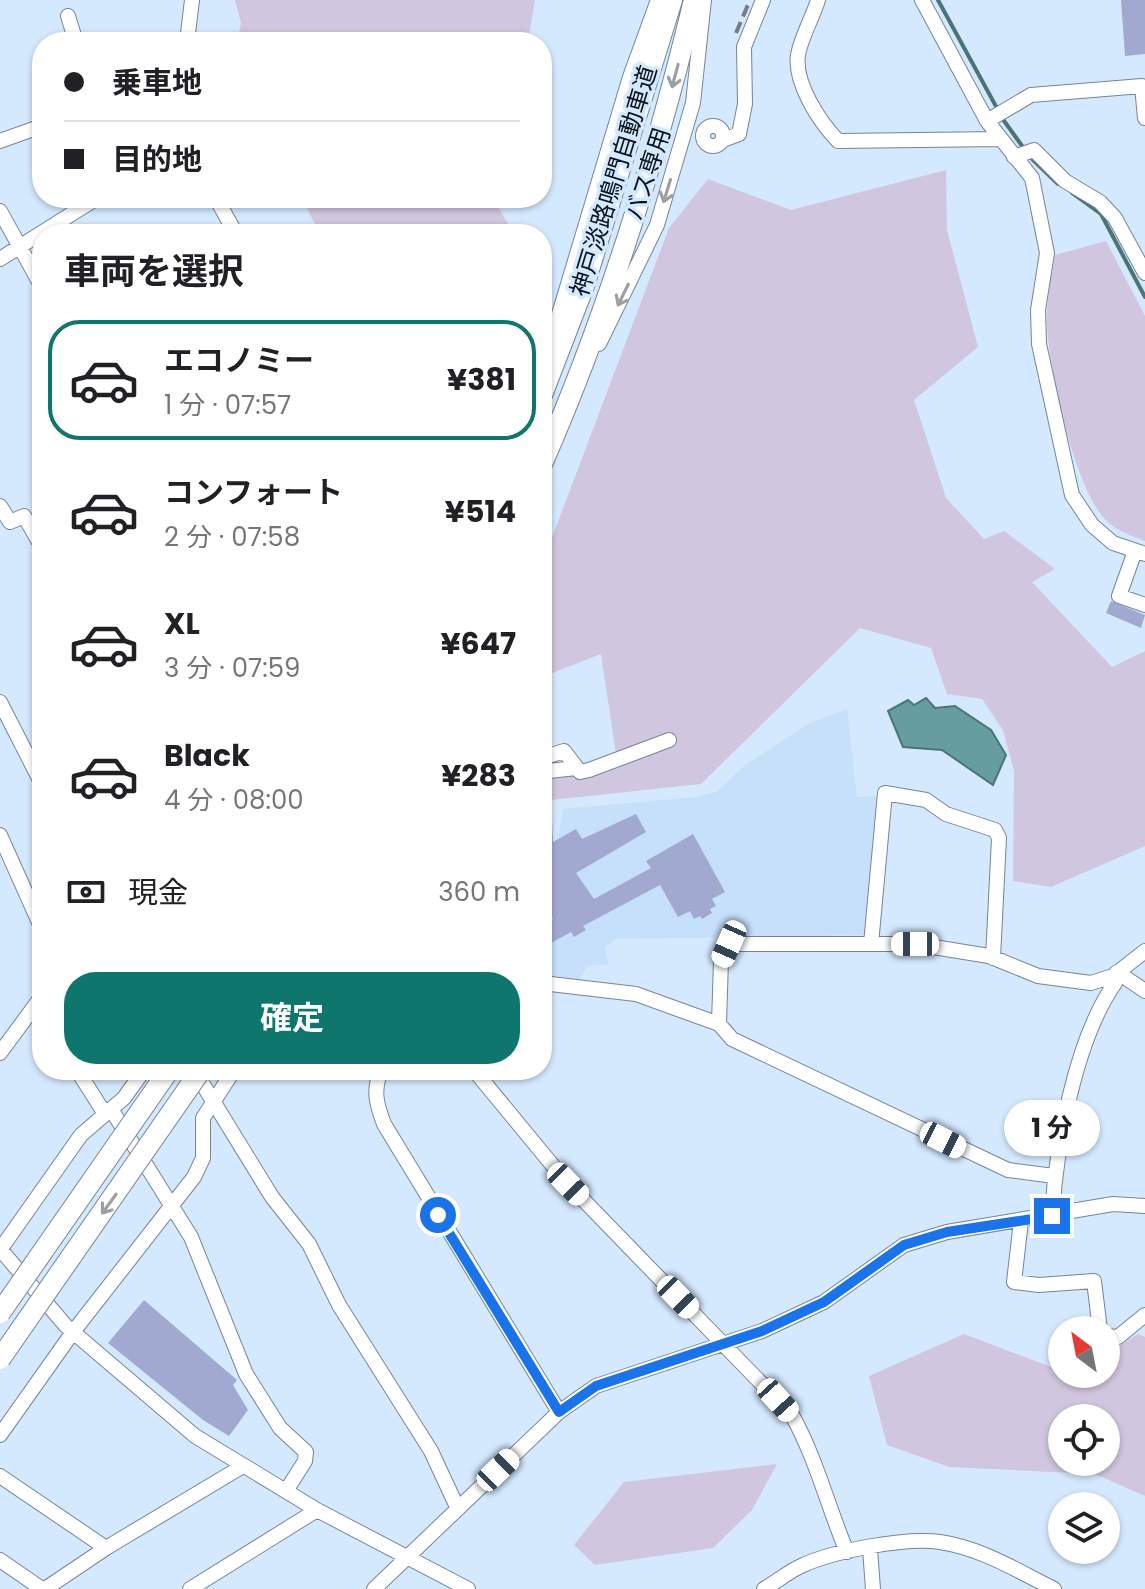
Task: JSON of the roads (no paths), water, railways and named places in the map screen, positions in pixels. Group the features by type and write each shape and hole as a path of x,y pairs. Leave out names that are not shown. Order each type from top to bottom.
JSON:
{"highway":[{"name":"神戸淡路鳴門自動車道","path":"552,369 584,286 672,0"},
{"name":"神戸淡路鳴門自動車道","path":"552,441 661,130 694,0"},
{"path":"0,1313 162,1080"},
{"path":"0,1359 194,1080"}],"street":[{"path":"188,32 192,0"},
{"name":"バス専用","path":"552,337 625,91 658,0"},
{"name":"バス専用","path":"554,436 657,225 693,103 704,0"},
{"path":"723,140 739,134 745,104 744,47 763,0"},
{"path":"818,0 798,54 800,76 814,106 838,141 1000,139"},
{"path":"922,0 987,121 1032,178 1047,253 1038,310 1039,344 1072,495 1092,525 1113,543 1140,552 1119,596 1145,605"},
{"path":"68,16 73,32"},
{"path":"987,121 1031,95 1142,86 1145,118"},
{"path":"0,141 32,130"},
{"path":"1014,157 1034,150 1065,181 1100,202 1115,218 1145,273"},
{"path":"55,224 81,208"},
{"path":"0,211 32,268"},
{"path":"0,259 32,239"},
{"path":"0,506 10,522 24,516 32,530"},
{"path":"0,702 32,755"},
{"path":"552,759 564,751 580,772 669,740"},
{"path":"871,944 885,793 926,800 946,814 995,830 999,838 993,958"},
{"path":"0,835 32,907"},
{"path":"719,1024 721,960 729,944 915,944 993,958 1038,976 1091,983 1115,974 1145,951"},
{"path":"1115,974 1145,991"},
{"path":"1052,1216 1054,1176 1074,1080 1105,997 1115,983 1115,974"},
{"path":"552,984 636,994 719,1024 732,1039 980,1158 1008,1170 1054,1176"},
{"path":"0,1053 32,1010"},
{"path":"84,1080 191,1237 246,1374 280,1428 306,1452 305,1461 286,1491"},
{"path":"137,1080 124,1098 81,1135 0,1249 73,1332 195,1436 317,1510 468,1589"},
{"path":"201,1080 272,1197 309,1244 339,1305 431,1451 458,1509"},
{"path":"0,1435 73,1332 194,1177 203,1158 203,1118 227,1080"},
{"path":"378,1080 375,1101 384,1124 559,1412"},
{"path":"482,1080 568,1184 792,1415 806,1441 819,1484 847,1552"},
{"path":"374,1589 559,1412 596,1386 721,1342 762,1331 824,1302 904,1245 947,1232 1113,1204 1145,1206"},
{"path":"1021,1221 1014,1282 1039,1285 1094,1281 1098,1316"},
{"path":"1120,1335 1145,1315"},
{"path":"0,1560 44,1589 243,1466"},
{"path":"0,1476 106,1548"},
{"path":"190,1589 317,1510"},
{"path":"764,1589 801,1566 847,1552 939,1542 974,1551 1054,1589"},
{"path":"870,1549 873,1589"}],"waterway":[{"path":"938,0 998,110"},
{"path":"1002,118 1025,150"},
{"path":"1030,157 1058,184"},
{"path":"1072,193 1101,214 1145,297"}],"railway":[{"path":"736,33 750,0"}]}
